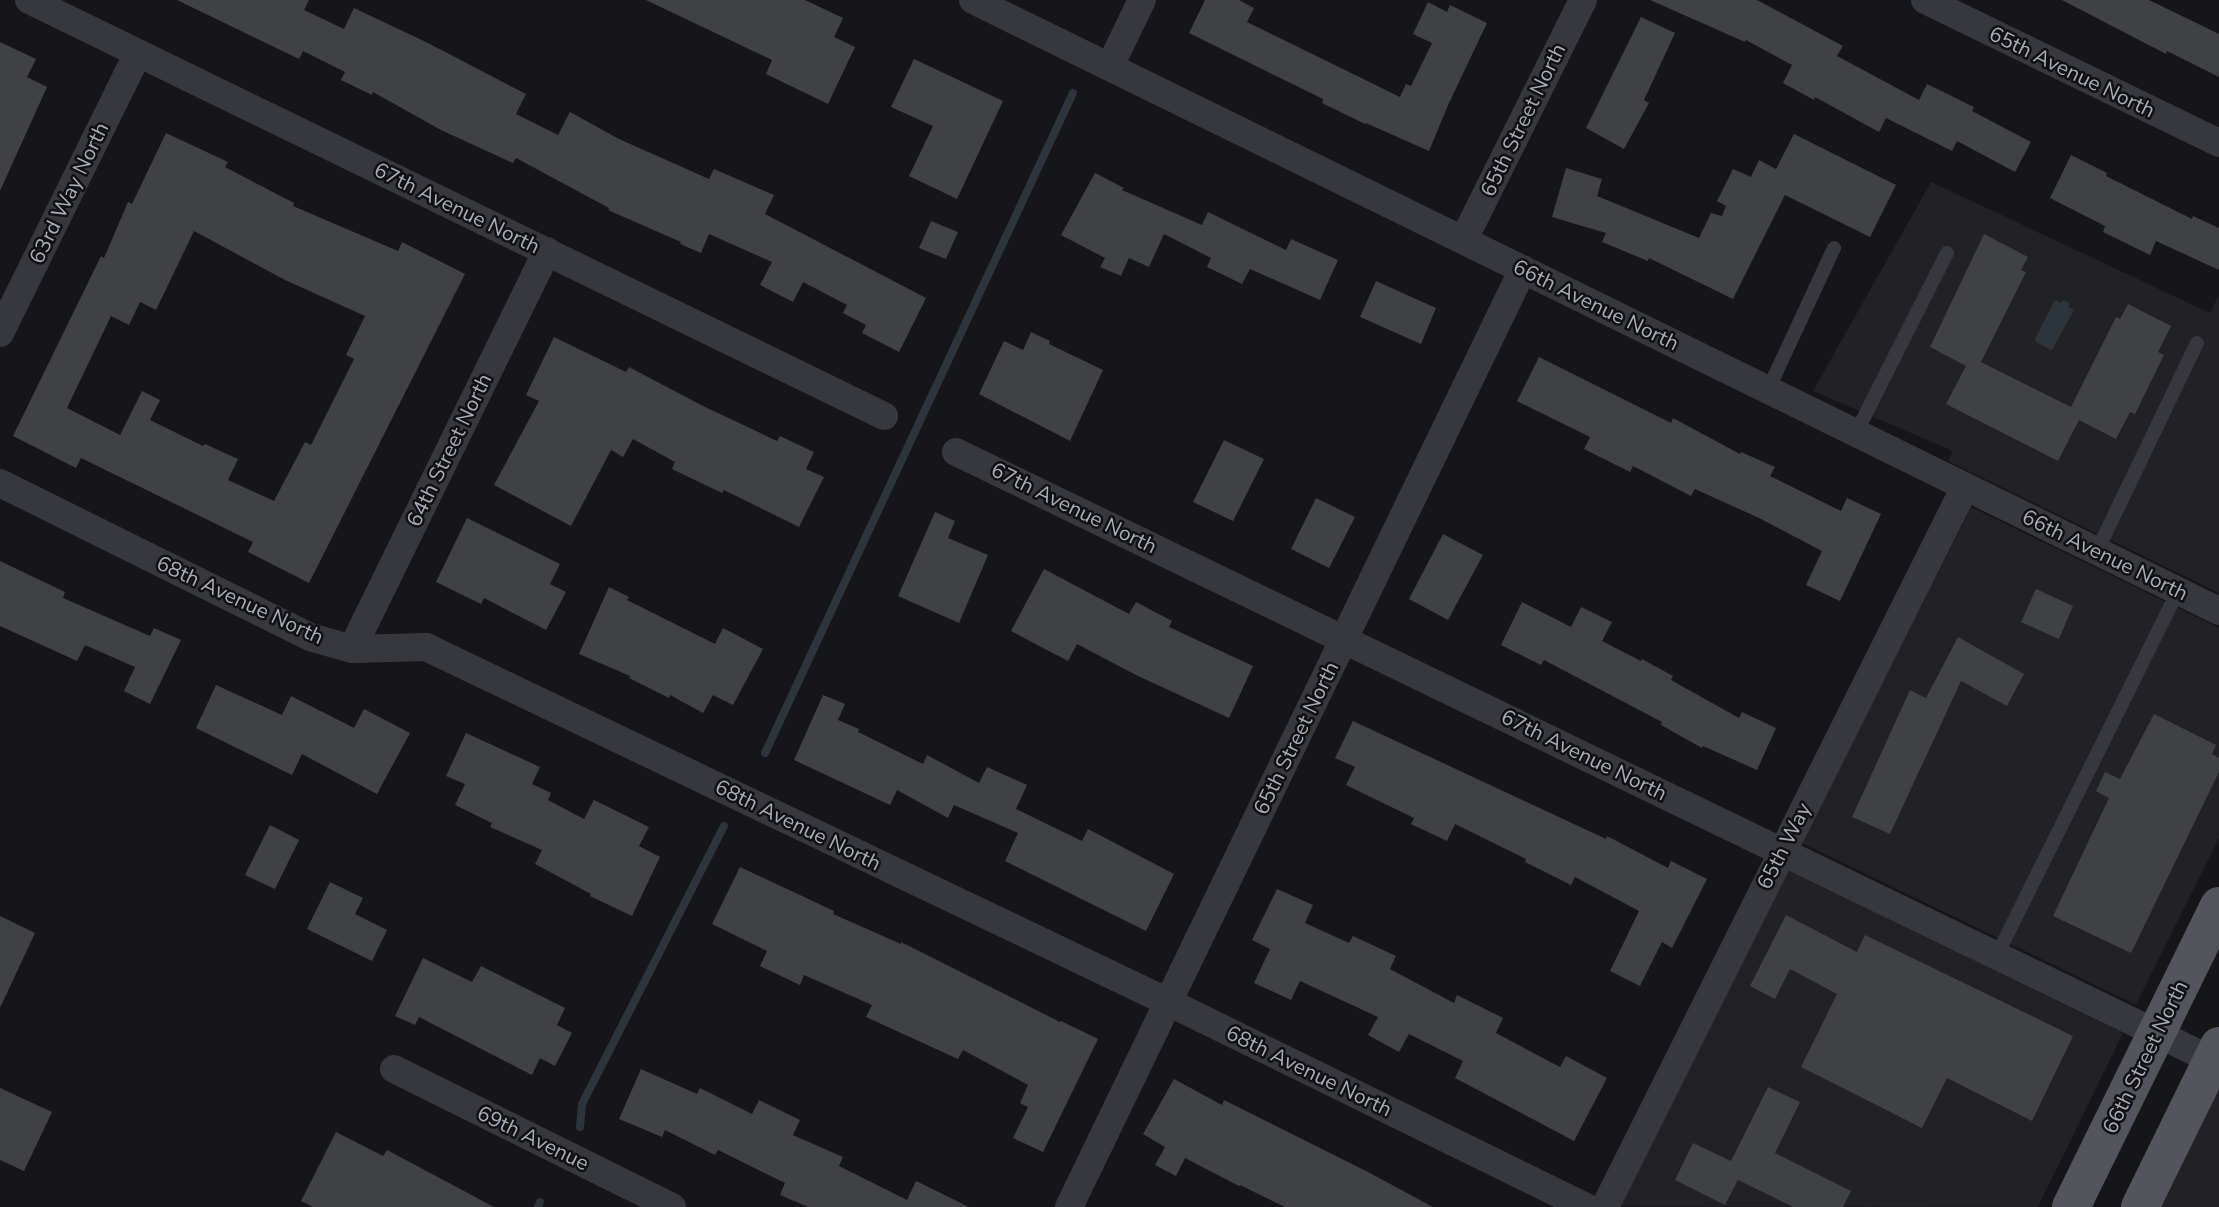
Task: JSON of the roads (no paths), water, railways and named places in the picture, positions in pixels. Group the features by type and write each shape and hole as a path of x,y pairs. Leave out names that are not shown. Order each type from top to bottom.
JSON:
{"main road":[{"name":"66th Street North","path":"2071,1207 2219,906"},
{"path":"2140,1207 2211,1073"}],"street":[{"name":"67th Avenue North","path":"29,0 884,416"},
{"name":"66th Avenue North","path":"973,0 2219,611"},
{"path":"1110,66 1142,0"},
{"name":"65th Street North","path":"1464,239 1583,0"},
{"name":"65th Avenue North","path":"1925,0 2219,143"},
{"name":"63rd Way North","path":"0,333 138,53"},
{"name":"64th Street North","path":"352,649 547,251"},
{"name":"65th Street North","path":"1069,1207 1523,270"},
{"name":"67th Avenue North","path":"956,452 2157,1033 2211,1073"},
{"name":"68th Avenue North","path":"0,483 310,637 352,649 426,647 1168,1002 1586,1207"},
{"name":"65th Way","path":"1605,1207 1965,487"},
{"name":"69th Avenue","path":"394,1069 671,1207"}],"lane":[{"path":"1768,390 1834,248"},
{"path":"1856,433 1947,253"},
{"path":"2097,551 2197,343"},
{"path":"1997,955 2178,591"}],"waterway":[{"path":"765,753 1073,93"},
{"path":"580,1127 582,1104 724,826"},
{"path":"538,1207 540,1202"}]}
